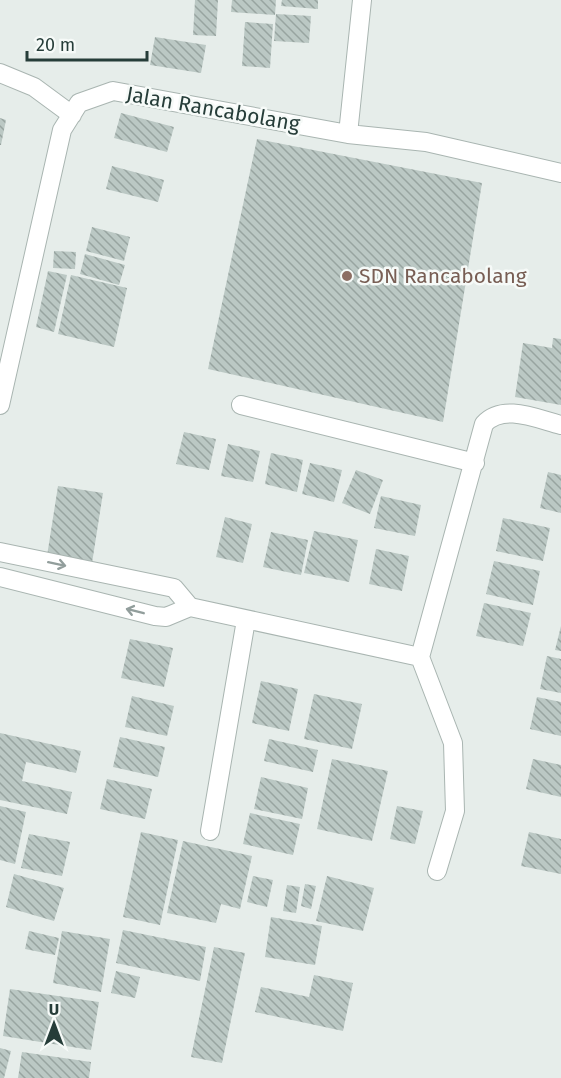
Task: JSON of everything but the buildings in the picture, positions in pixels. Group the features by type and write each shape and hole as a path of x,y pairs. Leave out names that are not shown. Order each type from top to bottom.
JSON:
{"street":[{"path":"348,134 363,0"},
{"path":"0,73 34,87 72,114"},
{"name":"Jalan Rancabolang","path":"0,405 62,130 79,103 113,91 348,134 426,142 561,173"},
{"path":"241,405 475,463"},
{"path":"437,871 455,810 453,743 420,657 484,424 492,416 510,413 561,425"},
{"path":"0,552 174,588 190,607"},
{"path":"0,577 154,616 166,617 190,607 420,657"},
{"path":"210,831 246,620"}],"place":[{"name":"SDN Rancabolang","path":"347,276"}]}
